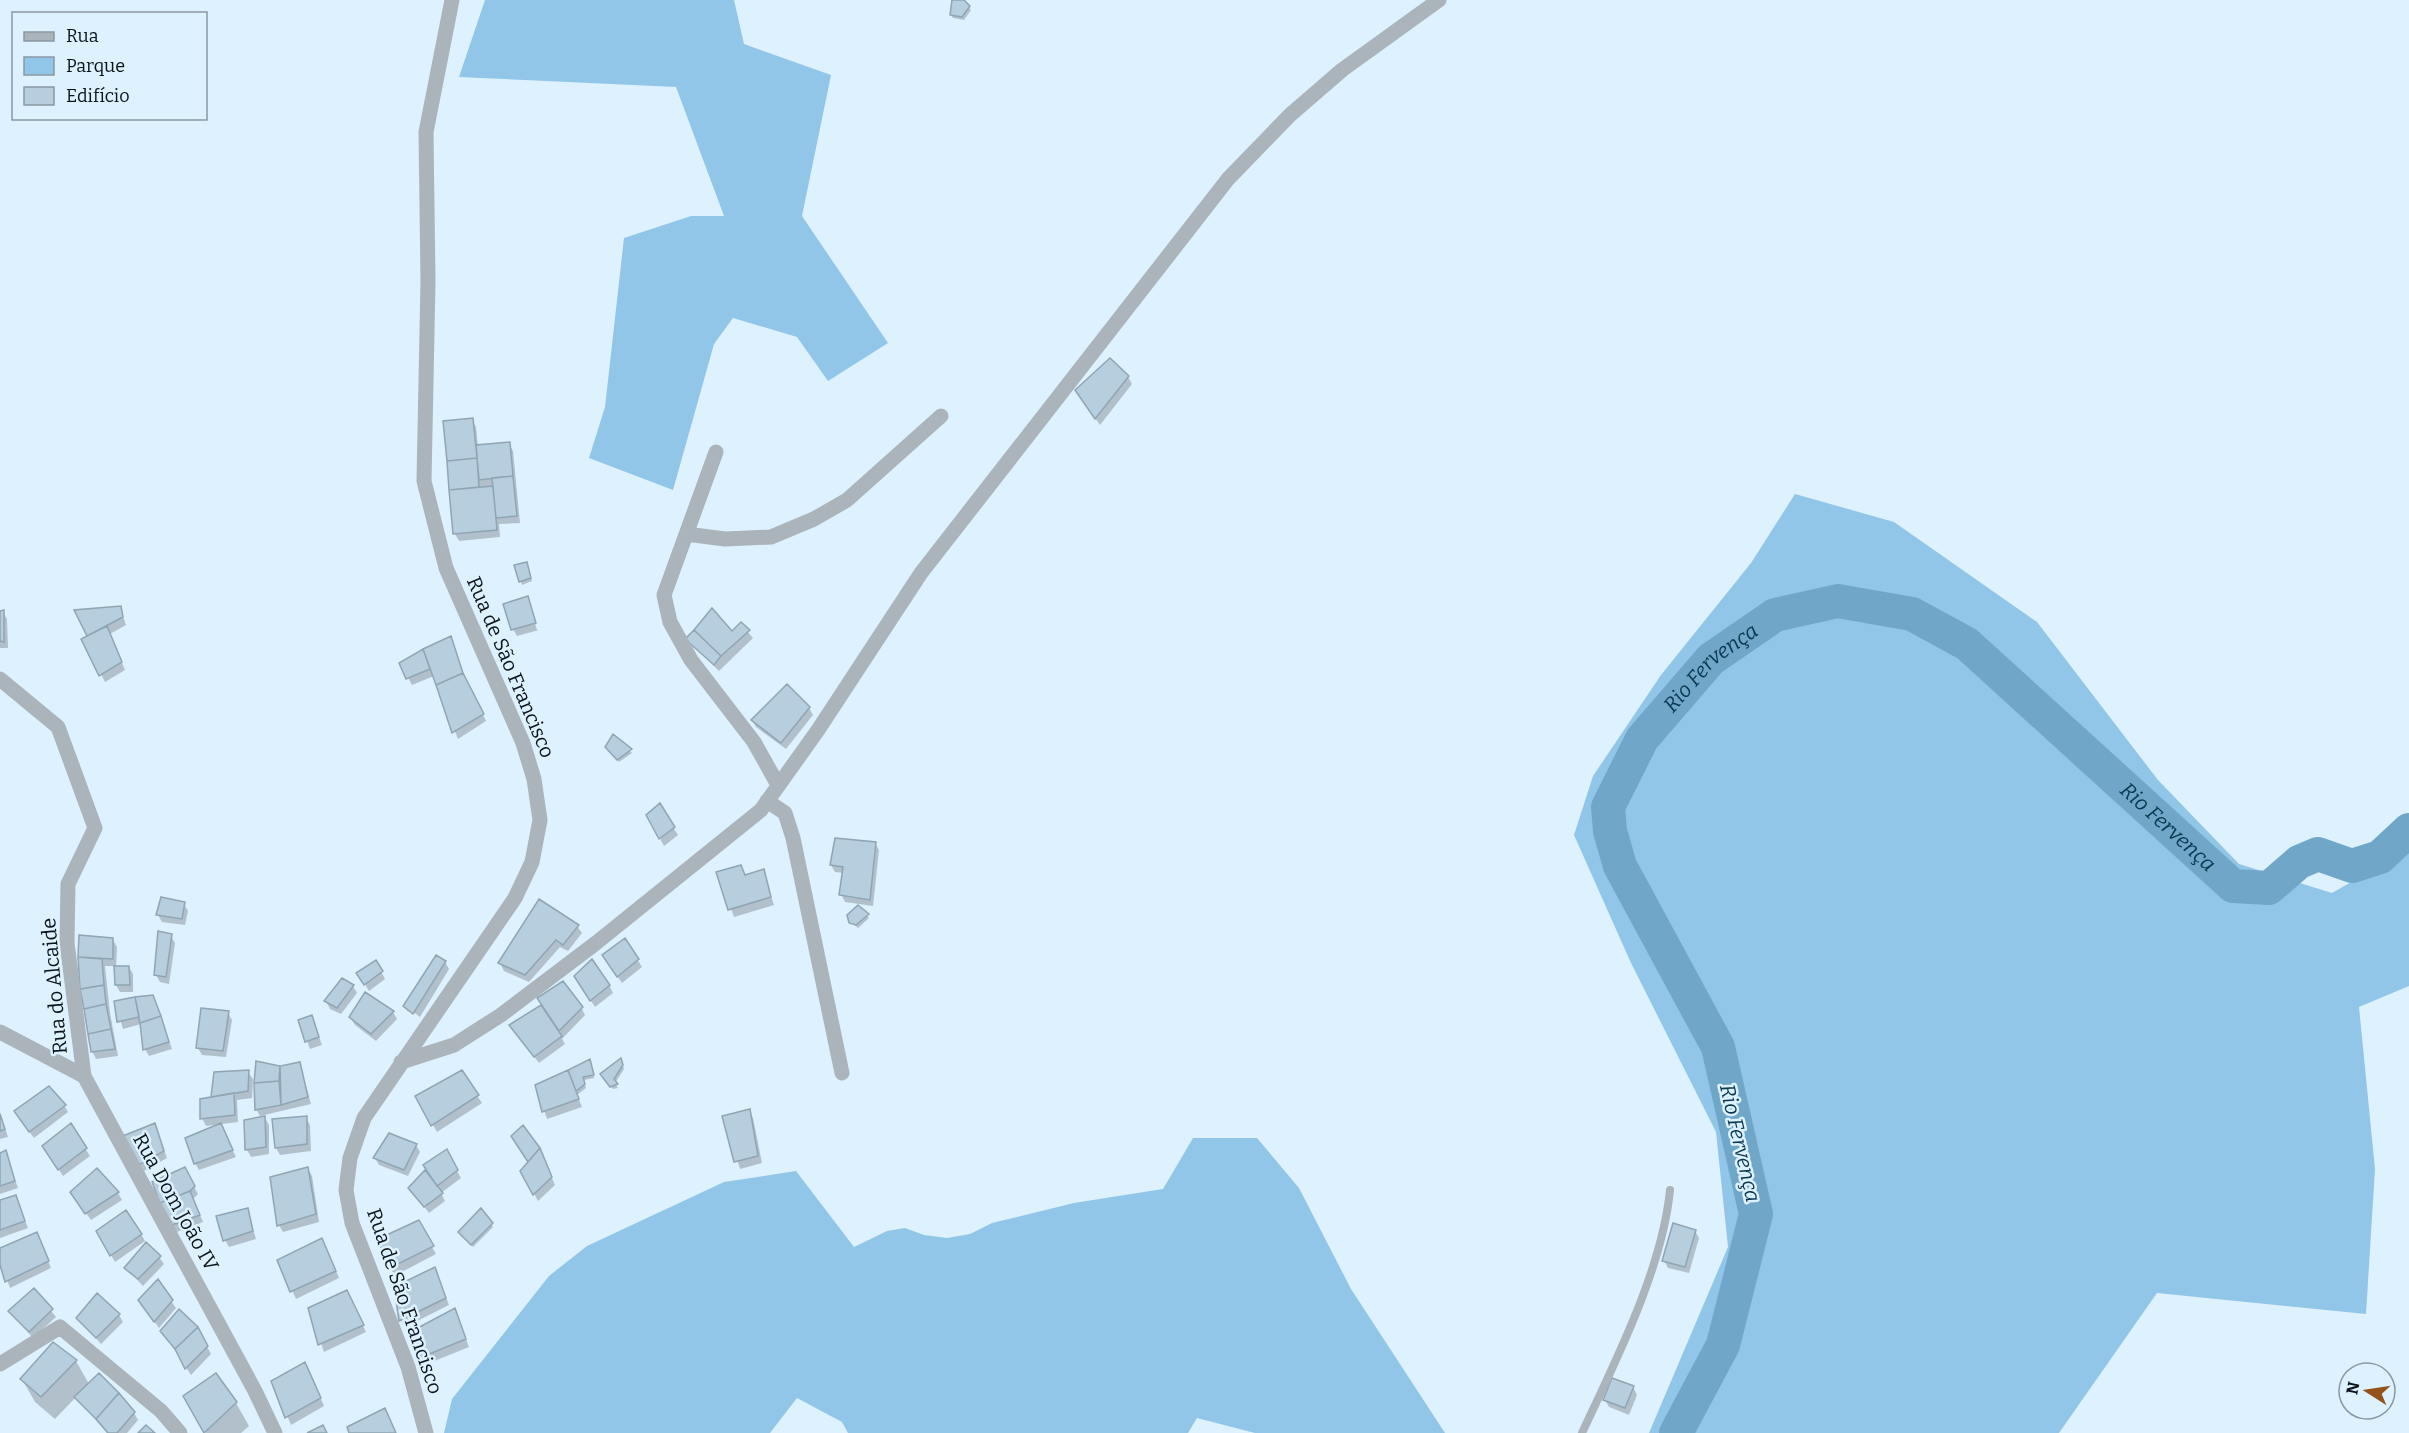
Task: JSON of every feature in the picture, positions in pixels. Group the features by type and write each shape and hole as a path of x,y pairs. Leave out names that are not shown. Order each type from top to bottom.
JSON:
{"street":[{"name":"Rua de São Francisco","path":"426,1433 408,1367 352,1223 346,1190 350,1158 364,1118 515,898 532,862 540,820 534,779 523,743 446,568 424,481 428,281 426,132 452,0"},
{"path":"401,1062 454,1045 501,1015 596,943 761,810 921,573 1228,179 1290,115 1333,78 1439,0"},
{"path":"686,534 725,539 771,537 814,519 847,500 941,416"},
{"path":"717,452 664,595 670,622 691,660 754,742 778,785"},
{"name":"Rua do Alcaide","path":"0,679 58,727 95,828 68,884 67,943 84,1076"},
{"path":"767,801 785,813 793,838 842,1073"},
{"path":"0,1032 84,1076"},
{"name":"Rua Dom João IV","path":"84,1076 255,1391 275,1433"},
{"path":"0,1364 60,1327 161,1411 180,1433"}],"lane":[{"path":"1582,1433 1657,1256 1667,1220 1670,1190"}],"green space":[{"path":"485,0 734,0 744,44 831,75 802,216 888,343 828,381 797,337 733,318 714,344 673,490 589,458 605,407 624,238 691,216 724,216 676,87 459,77"},
{"path":"1795,494 1894,522 2037,622 2158,780 2239,864 2332,893 2409,849 2409,986 2359,1007 2375,1169 2366,1314 2157,1293 2059,1433 1649,1433 1728,1247 1716,1132 1631,963 1574,835 1593,776 1661,675 1751,563"},
{"path":"1193,1138 1257,1138 1299,1188 1351,1289 1445,1433 1255,1433 1197,1418 1188,1433 848,1433 842,1422 797,1398 770,1433 444,1433 452,1399 549,1276 587,1246 724,1182 796,1171 854,1247 887,1231 905,1228 924,1235 947,1238 970,1234 992,1223 1074,1203 1163,1189"}],"building":[{"path":"952,0 964,0 970,6 962,17 950,15"},
{"path":"1110,358 1129,376 1095,419 1075,390"},
{"path":"473,418 477,458 447,461 443,421"},
{"path":"510,442 513,476 479,480 476,445"},
{"path":"477,458 479,487 449,490 447,461"},
{"path":"513,476 517,516 496,518 492,478"},
{"path":"493,486 497,530 453,534 449,490"},
{"path":"527,562 531,578 519,582 514,565"},
{"path":"528,596 536,623 511,630 503,604"},
{"path":"121,606 123,617 87,636 74,610"},
{"path":"712,608 732,631 741,622 750,630 721,656 694,630"},
{"path":"4,610 4,642 0,641 0,611"},
{"path":"107,626 122,662 99,676 81,639"},
{"path":"694,630 721,656 714,665 685,639"},
{"path":"451,636 463,673 436,685 423,649"},
{"path":"423,649 430,669 406,679 399,663"},
{"path":"463,673 484,714 452,733 436,685"},
{"path":"787,684 810,707 781,743 751,720"},
{"path":"613,734 632,749 617,760 605,747"},
{"path":"660,803 675,827 659,839 646,815"},
{"path":"835,838 876,842 870,900 839,895 843,867 830,865"},
{"path":"741,865 745,875 764,869 771,897 728,910 716,872"},
{"path":"161,897 185,902 182,919 156,915"},
{"path":"539,899 579,925 563,945 556,940 525,975 498,963"},
{"path":"858,905 869,914 856,925 849,923 847,915"},
{"path":"158,931 172,934 166,977 154,975"},
{"path":"79,935 113,938 113,959 78,957"},
{"path":"625,938 639,959 617,977 602,955"},
{"path":"436,955 446,961 413,1014 403,1006"},
{"path":"78,957 102,959 104,985 80,989"},
{"path":"592,959 610,985 590,1001 574,976"},
{"path":"376,960 383,971 364,985 356,973"},
{"path":"114,966 129,966 130,985 115,985"},
{"path":"342,978 354,985 337,1008 324,1001"},
{"path":"563,981 583,1007 559,1031 537,998"},
{"path":"104,985 106,1004 84,1009 80,989"},
{"path":"365,992 394,1011 371,1034 349,1017"},
{"path":"153,995 161,1016 140,1023 135,997"},
{"path":"135,997 139,1017 117,1022 114,1001"},
{"path":"106,1004 111,1029 88,1034 84,1009"},
{"path":"541,1005 562,1036 534,1057 509,1025"},
{"path":"201,1008 229,1011 223,1051 196,1048"},
{"path":"312,1015 319,1037 305,1042 298,1020"},
{"path":"161,1016 169,1042 143,1050 140,1023"},
{"path":"111,1029 115,1049 91,1052 88,1034"},
{"path":"621,1058 623,1065 614,1079 618,1084 610,1087 600,1074"},
{"path":"590,1059 594,1075 583,1077 585,1084 576,1091 568,1070"},
{"path":"256,1061 280,1066 279,1081 254,1083"},
{"path":"300,1062 308,1097 281,1105 280,1066"},
{"path":"249,1070 248,1091 211,1097 214,1072"},
{"path":"462,1070 479,1095 431,1126 415,1096"},
{"path":"568,1070 579,1099 542,1112 535,1085"},
{"path":"279,1081 281,1105 255,1110 254,1083"},
{"path":"49,1086 66,1105 29,1132 14,1111"},
{"path":"234,1093 235,1115 200,1119 200,1099"},
{"path":"750,1109 758,1156 734,1162 722,1116"},
{"path":"0,1114 5,1129 0,1131"},
{"path":"265,1116 266,1147 245,1150 244,1120"},
{"path":"307,1116 307,1144 275,1148 272,1119"},
{"path":"71,1123 87,1148 58,1170 42,1146"},
{"path":"155,1123 164,1151 139,1165 123,1136"},
{"path":"221,1123 233,1150 194,1164 185,1138"},
{"path":"523,1125 540,1148 528,1162 511,1136"},
{"path":"389,1133 417,1144 404,1170 373,1158"},
{"path":"540,1148 552,1177 533,1195 520,1171"},
{"path":"447,1149 458,1170 437,1186 423,1165"},
{"path":"6,1150 15,1181 0,1186 0,1153"},
{"path":"185,1167 195,1186 190,1191 160,1203 152,1182"},
{"path":"308,1167 316,1214 277,1226 270,1177"},
{"path":"97,1168 119,1192 85,1214 70,1192"},
{"path":"425,1170 443,1193 424,1207 408,1188"},
{"path":"190,1191 200,1215 169,1226 160,1203"},
{"path":"16,1195 25,1221 0,1230 0,1200"},
{"path":"248,1208 253,1231 223,1241 216,1216"},
{"path":"481,1208 493,1223 471,1245 458,1232"},
{"path":"126,1210 142,1234 110,1256 96,1231"},
{"path":"419,1220 434,1246 388,1269 378,1239"},
{"path":"1673,1223 1696,1230 1685,1267 1662,1261"},
{"path":"37,1232 49,1261 5,1282 0,1265 0,1248"},
{"path":"322,1238 336,1271 290,1292 277,1260"},
{"path":"146,1242 161,1256 138,1279 124,1268"},
{"path":"435,1267 446,1298 399,1321 394,1287"},
{"path":"158,1279 173,1300 154,1322 138,1300"},
{"path":"34,1288 53,1309 29,1332 8,1311"},
{"path":"347,1290 364,1325 318,1345 308,1308"},
{"path":"97,1293 120,1314 96,1338 76,1318"},
{"path":"455,1308 466,1339 417,1359 412,1331"},
{"path":"179,1309 198,1327 175,1349 160,1331"},
{"path":"198,1327 208,1346 185,1369 175,1349"},
{"path":"53,1342 77,1360 41,1397 20,1379"},
{"path":"305,1362 321,1398 285,1418 271,1381"},
{"path":"99,1373 119,1393 96,1419 74,1397"},
{"path":"216,1373 237,1402 204,1433 183,1396"},
{"path":"1612,1378 1634,1386 1625,1408 1603,1400"},
{"path":"119,1393 135,1412 117,1433 108,1433 96,1419"},
{"path":"385,1408 396,1433 349,1433 347,1427"},
{"path":"146,1425 155,1433 138,1433"},
{"path":"323,1425 327,1433 307,1433"}],"waterway":[{"name":"Rio Fervença","path":"1676,1433 1723,1345 1756,1214 1718,1047 1620,866 1610,831 1608,807 1642,739 1711,659 1775,615 1838,601 1912,614 1967,644 2233,886 2269,888 2299,862 2318,854 2352,866 2380,857 2409,830"}]}
